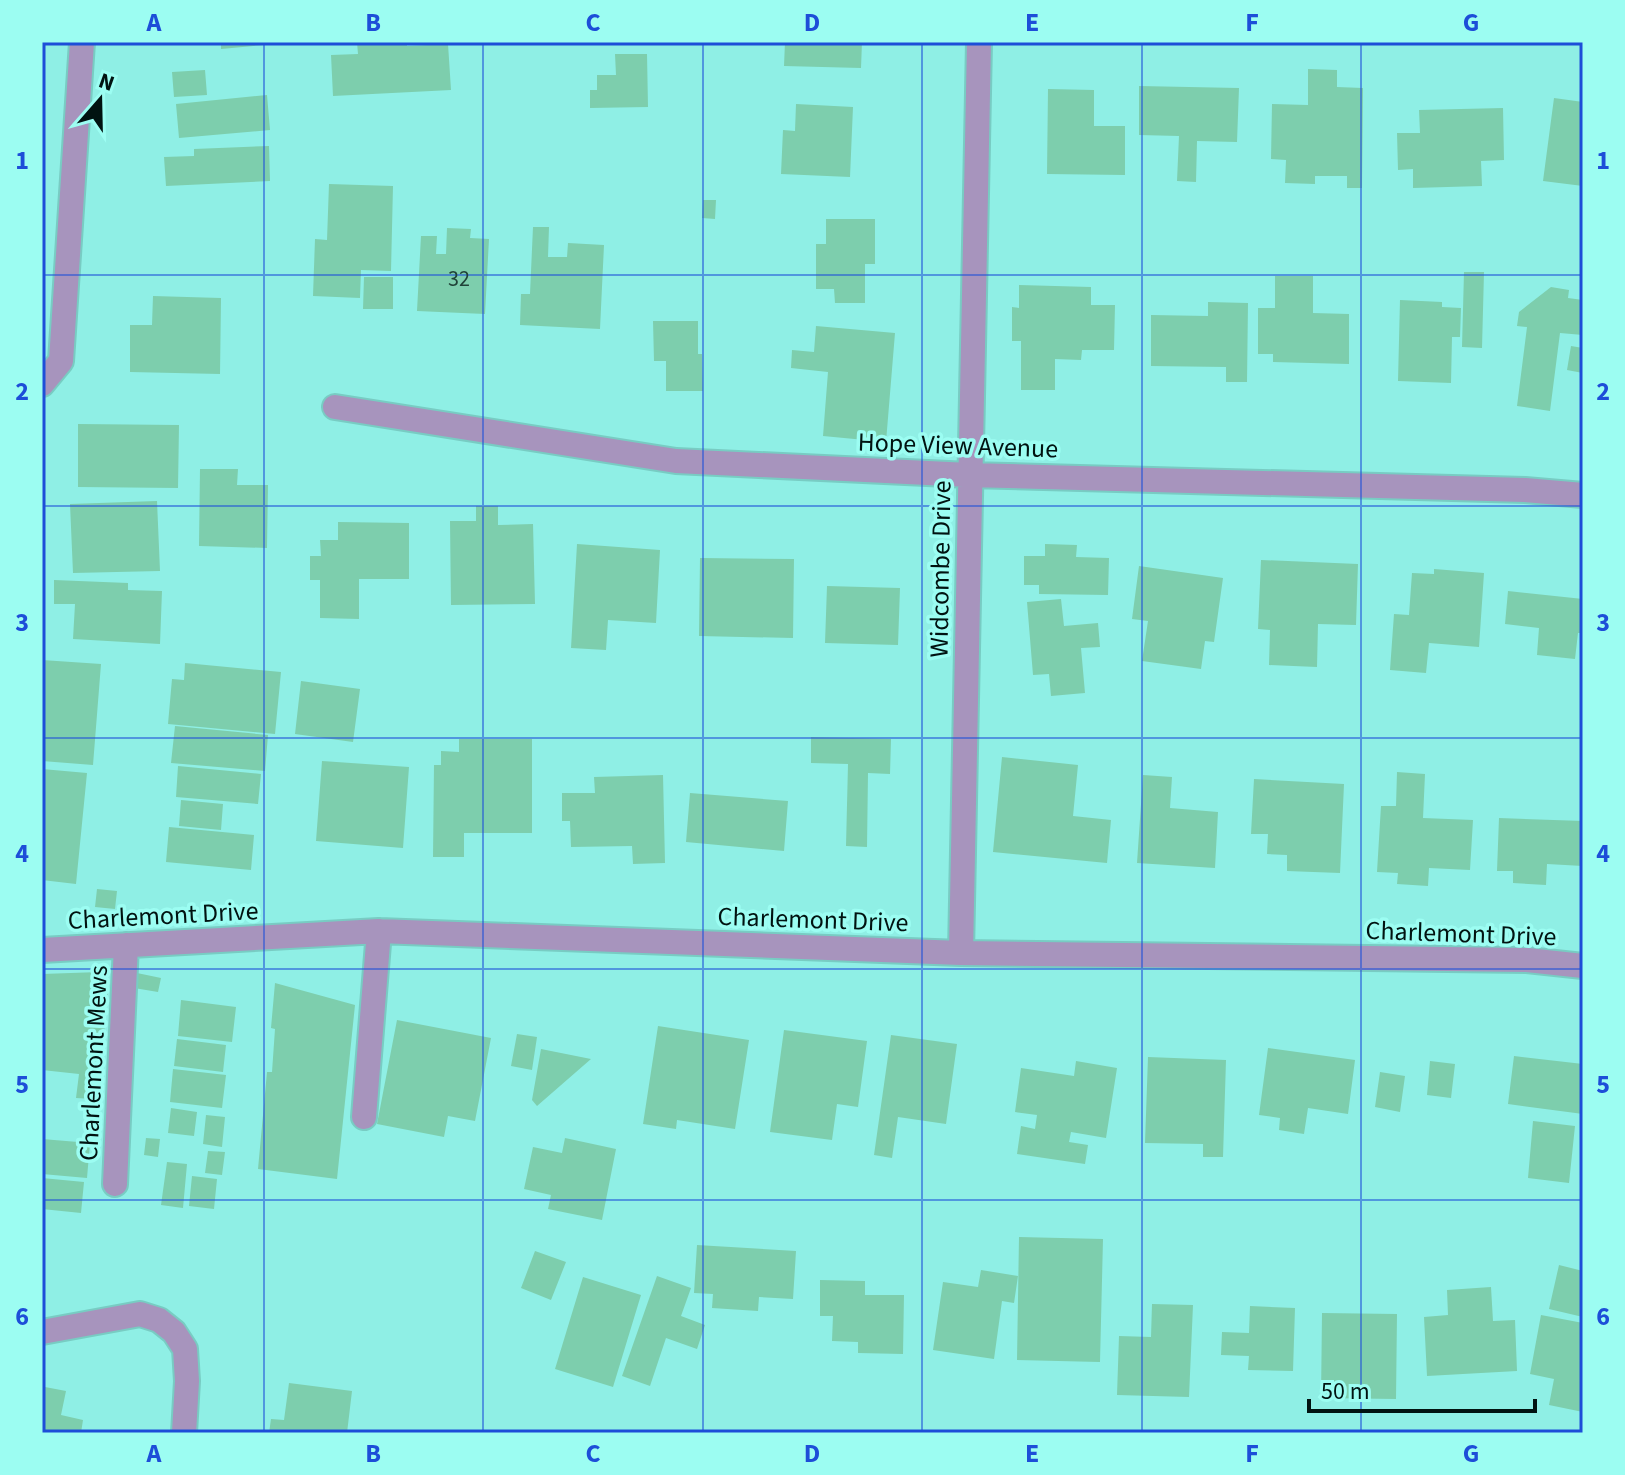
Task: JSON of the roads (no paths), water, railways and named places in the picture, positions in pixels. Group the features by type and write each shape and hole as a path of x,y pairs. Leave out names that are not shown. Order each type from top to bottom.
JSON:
{"street":[{"path":"42,384 61,361 82,42"},
{"name":"Widcombe Drive","path":"961,953 979,42"},
{"name":"Hope View Avenue","path":"335,407 676,461 969,475 1525,490 1583,495"},
{"path":"364,1117 379,931"},
{"name":"Charlemont Drive","path":"42,950 379,931 961,953 1527,960 1583,966"},
{"name":"Charlemont Mews","path":"115,1184 126,945"},
{"path":"42,1332 140,1314 159,1320 174,1332 185,1349 184,1433"}]}
